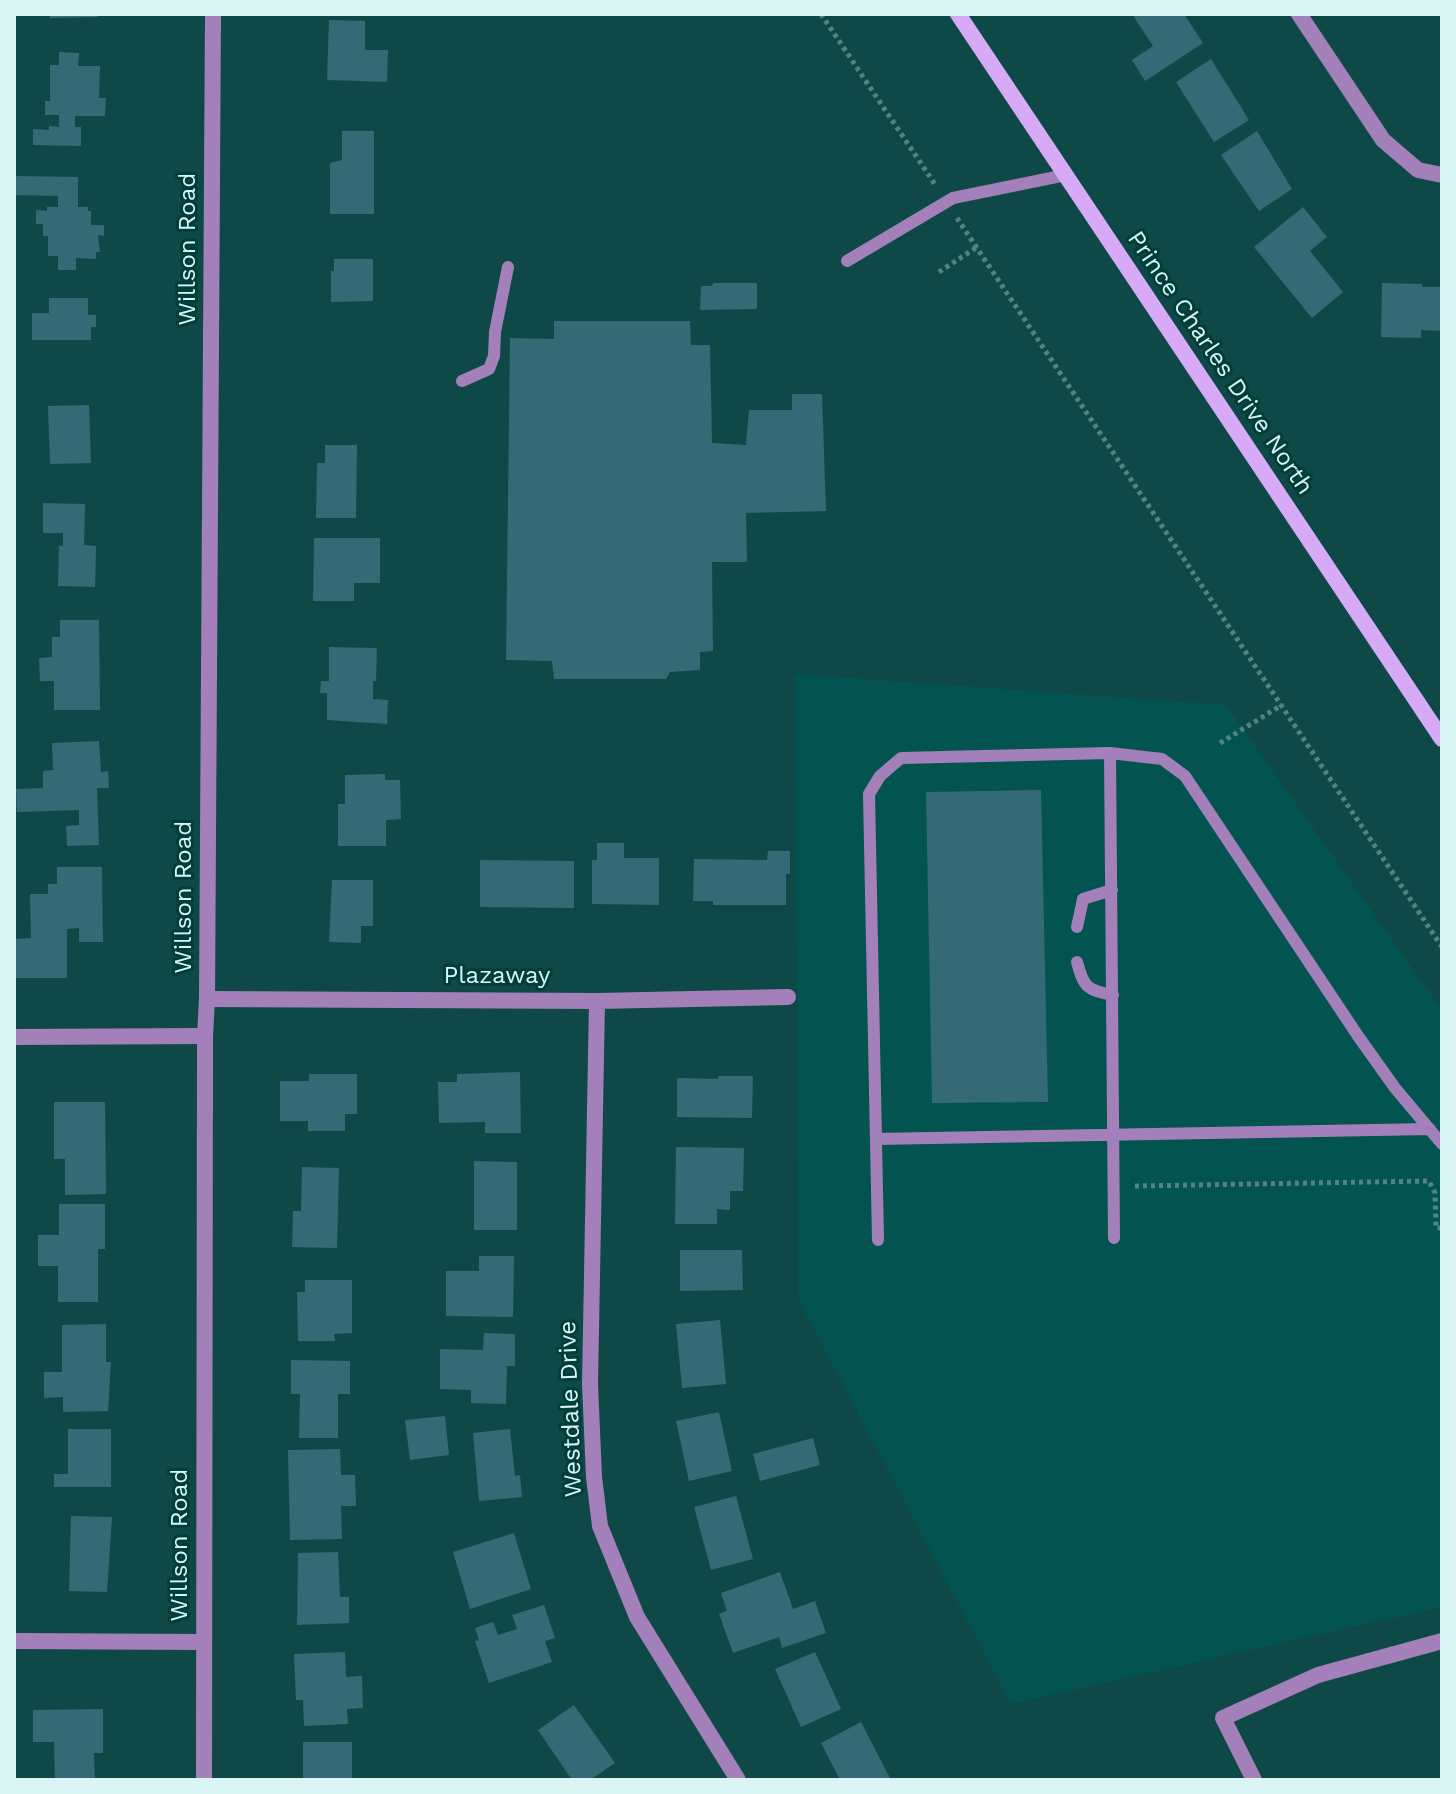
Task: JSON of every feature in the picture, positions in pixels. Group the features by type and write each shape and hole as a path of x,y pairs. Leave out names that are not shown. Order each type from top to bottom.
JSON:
{"main road":[{"name":"Prince Charles Drive North","path":"958,14 1442,739"}],"street":[{"name":"Willson Road","path":"204,1780 205,1036 213,14"},
{"path":"1299,14 1383,140 1418,170 1442,175"},
{"name":"Plazaway","path":"207,999 597,1001 788,997"},
{"name":"Westdale Drive","path":"597,1001 590,1384 593,1464 600,1526 637,1617 738,1780"},
{"path":"14,1037 205,1036"},
{"path":"14,1641 204,1642"},
{"path":"1254,1780 1223,1718 1318,1675 1442,1641"}],"lane":[{"path":"847,261 950,200 1066,175"},
{"path":"462,381 489,369 494,356 495,332 508,267"},
{"path":"1110,753 1114,1238"},
{"path":"878,1240 869,794 873,784 889,766 901,758 1110,753 1162,759 1185,776 1358,1036 1395,1088 1442,1144"},
{"path":"1077,927 1083,899 1112,890"},
{"path":"1077,962 1082,982 1092,991 1113,995"},
{"path":"876,1139 1430,1129"}],"path":[{"path":"821,14 950,200 977,247 1442,947"},
{"path":"939,272 977,247"},
{"path":"1220,743 1282,705"},
{"path":"1133,1172 1134,1186 1429,1181 1435,1193 1436,1228 1440,1228"}],"shaded area":[{"path":"795,674 1226,705 1442,1010 1442,1607 1011,1704 799,1301"}],"building":[{"path":"50,14 97,14 98,17 50,18"},
{"path":"1132,14 1184,14 1203,43 1145,81 1132,60 1153,46"},
{"path":"329,20 365,21 365,50 388,50 387,82 327,80"},
{"path":"59,52 79,53 78,66 100,66 99,98 106,98 105,116 75,116 75,127 81,127 81,146 33,145 33,129 59,127 59,115 45,115 45,101 50,101 50,65 59,65"},
{"path":"1211,59 1249,120 1214,142 1176,82"},
{"path":"342,131 374,131 374,214 330,214 330,163 342,160"},
{"path":"1257,131 1292,189 1259,211 1221,155"},
{"path":"14,176 78,177 78,207 88,207 91,211 91,225 104,225 104,236 98,235 100,252 96,252 96,259 76,258 76,270 58,270 58,256 48,256 48,236 43,236 43,224 36,224 36,210 47,211 47,207 58,207 58,196 14,195"},
{"path":"1303,207 1327,237 1310,251 1343,292 1312,318 1254,247"},
{"path":"334,259 373,259 373,301 331,302"},
{"path":"757,283 757,309 700,310 701,286"},
{"path":"1382,283 1442,287 1442,331 1421,330 1421,338 1381,337"},
{"path":"49,298 88,298 88,315 96,315 96,327 91,327 91,340 32,340 32,313 49,313"},
{"path":"554,321 690,321 691,345 710,345 712,443 746,445 749,410 792,410 792,394 822,394 826,511 746,513 747,562 712,562 713,651 700,652 700,670 670,672 666,679 554,679 552,661 506,660 510,338 554,339"},
{"path":"89,405 91,463 50,464 48,406"},
{"path":"325,445 357,445 356,518 316,518 317,463 325,463"},
{"path":"43,503 85,504 84,545 96,546 95,587 58,586 59,546 63,546 63,533 43,533"},
{"path":"314,538 380,538 380,583 354,583 354,601 313,601"},
{"path":"60,620 99,620 100,710 54,710 54,681 40,681 39,658 52,657 52,637 60,637"},
{"path":"329,647 377,648 373,699 388,700 387,724 327,720 327,693 320,693 321,681 329,681"},
{"path":"99,741 101,772 108,771 109,788 97,788 99,845 67,846 66,826 79,825 79,810 17,812 16,789 43,788 43,771 53,770 52,743"},
{"path":"385,774 385,780 400,780 401,819 386,820 386,846 338,846 338,804 345,804 345,775"},
{"path":"1041,790 1048,1102 932,1103 926,792"},
{"path":"597,843 624,843 624,858 659,858 659,905 592,904 592,860 597,860"},
{"path":"768,851 790,851 786,905 713,905 713,901 693,901 694,859 767,860"},
{"path":"480,860 574,861 574,908 480,907"},
{"path":"57,867 102,867 103,942 79,942 79,928 67,929 67,978 16,978 15,939 31,938 30,894 48,894 48,884 57,884"},
{"path":"332,880 373,880 373,926 361,926 361,943 329,942"},
{"path":"520,1072 521,1133 485,1133 485,1122 439,1123 438,1082 457,1082 457,1074"},
{"path":"309,1074 357,1074 357,1114 345,1114 345,1131 308,1131 308,1121 280,1121 280,1081 309,1081"},
{"path":"718,1076 753,1076 752,1118 677,1117 677,1078 718,1079"},
{"path":"54,1102 105,1102 106,1194 65,1195 65,1159 54,1159"},
{"path":"676,1147 744,1148 743,1191 730,1191 730,1210 717,1209 717,1224 675,1224"},
{"path":"474,1161 517,1162 517,1230 474,1230"},
{"path":"302,1167 339,1168 337,1248 292,1247 293,1211 301,1211"},
{"path":"59,1204 105,1204 105,1249 98,1249 98,1302 58,1302 58,1266 38,1266 38,1235 59,1235"},
{"path":"680,1250 742,1250 743,1290 680,1291"},
{"path":"479,1256 514,1256 513,1317 446,1316 446,1271 479,1271"},
{"path":"305,1280 352,1280 352,1333 334,1334 335,1341 298,1341 297,1292 305,1292"},
{"path":"720,1320 726,1384 682,1388 676,1324"},
{"path":"106,1324 106,1362 111,1362 108,1411 63,1412 63,1397 44,1398 44,1372 62,1372 62,1325"},
{"path":"484,1333 515,1334 515,1366 507,1366 506,1404 471,1403 471,1390 440,1389 440,1349 483,1350"},
{"path":"291,1360 350,1361 350,1394 338,1394 338,1438 299,1438 300,1394 291,1394"},
{"path":"719,1412 732,1471 689,1481 676,1421"},
{"path":"445,1416 449,1455 410,1460 405,1420"},
{"path":"68,1429 111,1429 111,1487 54,1487 54,1474 68,1474"},
{"path":"510,1429 515,1476 520,1475 522,1497 479,1501 473,1433"},
{"path":"813,1438 820,1465 760,1481 753,1454"},
{"path":"340,1449 341,1475 355,1475 356,1506 341,1506 342,1539 290,1540 288,1450"},
{"path":"736,1496 753,1559 711,1570 694,1507"},
{"path":"71,1516 112,1517 107,1592 69,1591"},
{"path":"514,1533 531,1589 470,1609 453,1552"},
{"path":"338,1552 340,1597 349,1597 349,1623 297,1625 298,1553"},
{"path":"780,1572 793,1609 815,1601 826,1633 782,1648 779,1637 733,1653 719,1614 727,1611 721,1593"},
{"path":"544,1605 555,1638 545,1641 552,1662 489,1683 475,1641 479,1640 475,1628 493,1622 498,1635 517,1629 512,1615"},
{"path":"345,1652 346,1677 362,1676 363,1708 347,1709 348,1724 304,1726 303,1700 296,1700 294,1654"},
{"path":"815,1652 841,1709 801,1727 775,1669"},
{"path":"574,1705 615,1763 590,1780 572,1780 538,1730"},
{"path":"103,1709 103,1753 94,1753 95,1780 55,1780 54,1742 33,1742 33,1710"},
{"path":"861,1722 890,1778 887,1780 840,1780 821,1743"},
{"path":"303,1742 352,1742 352,1780 303,1780"}]}
